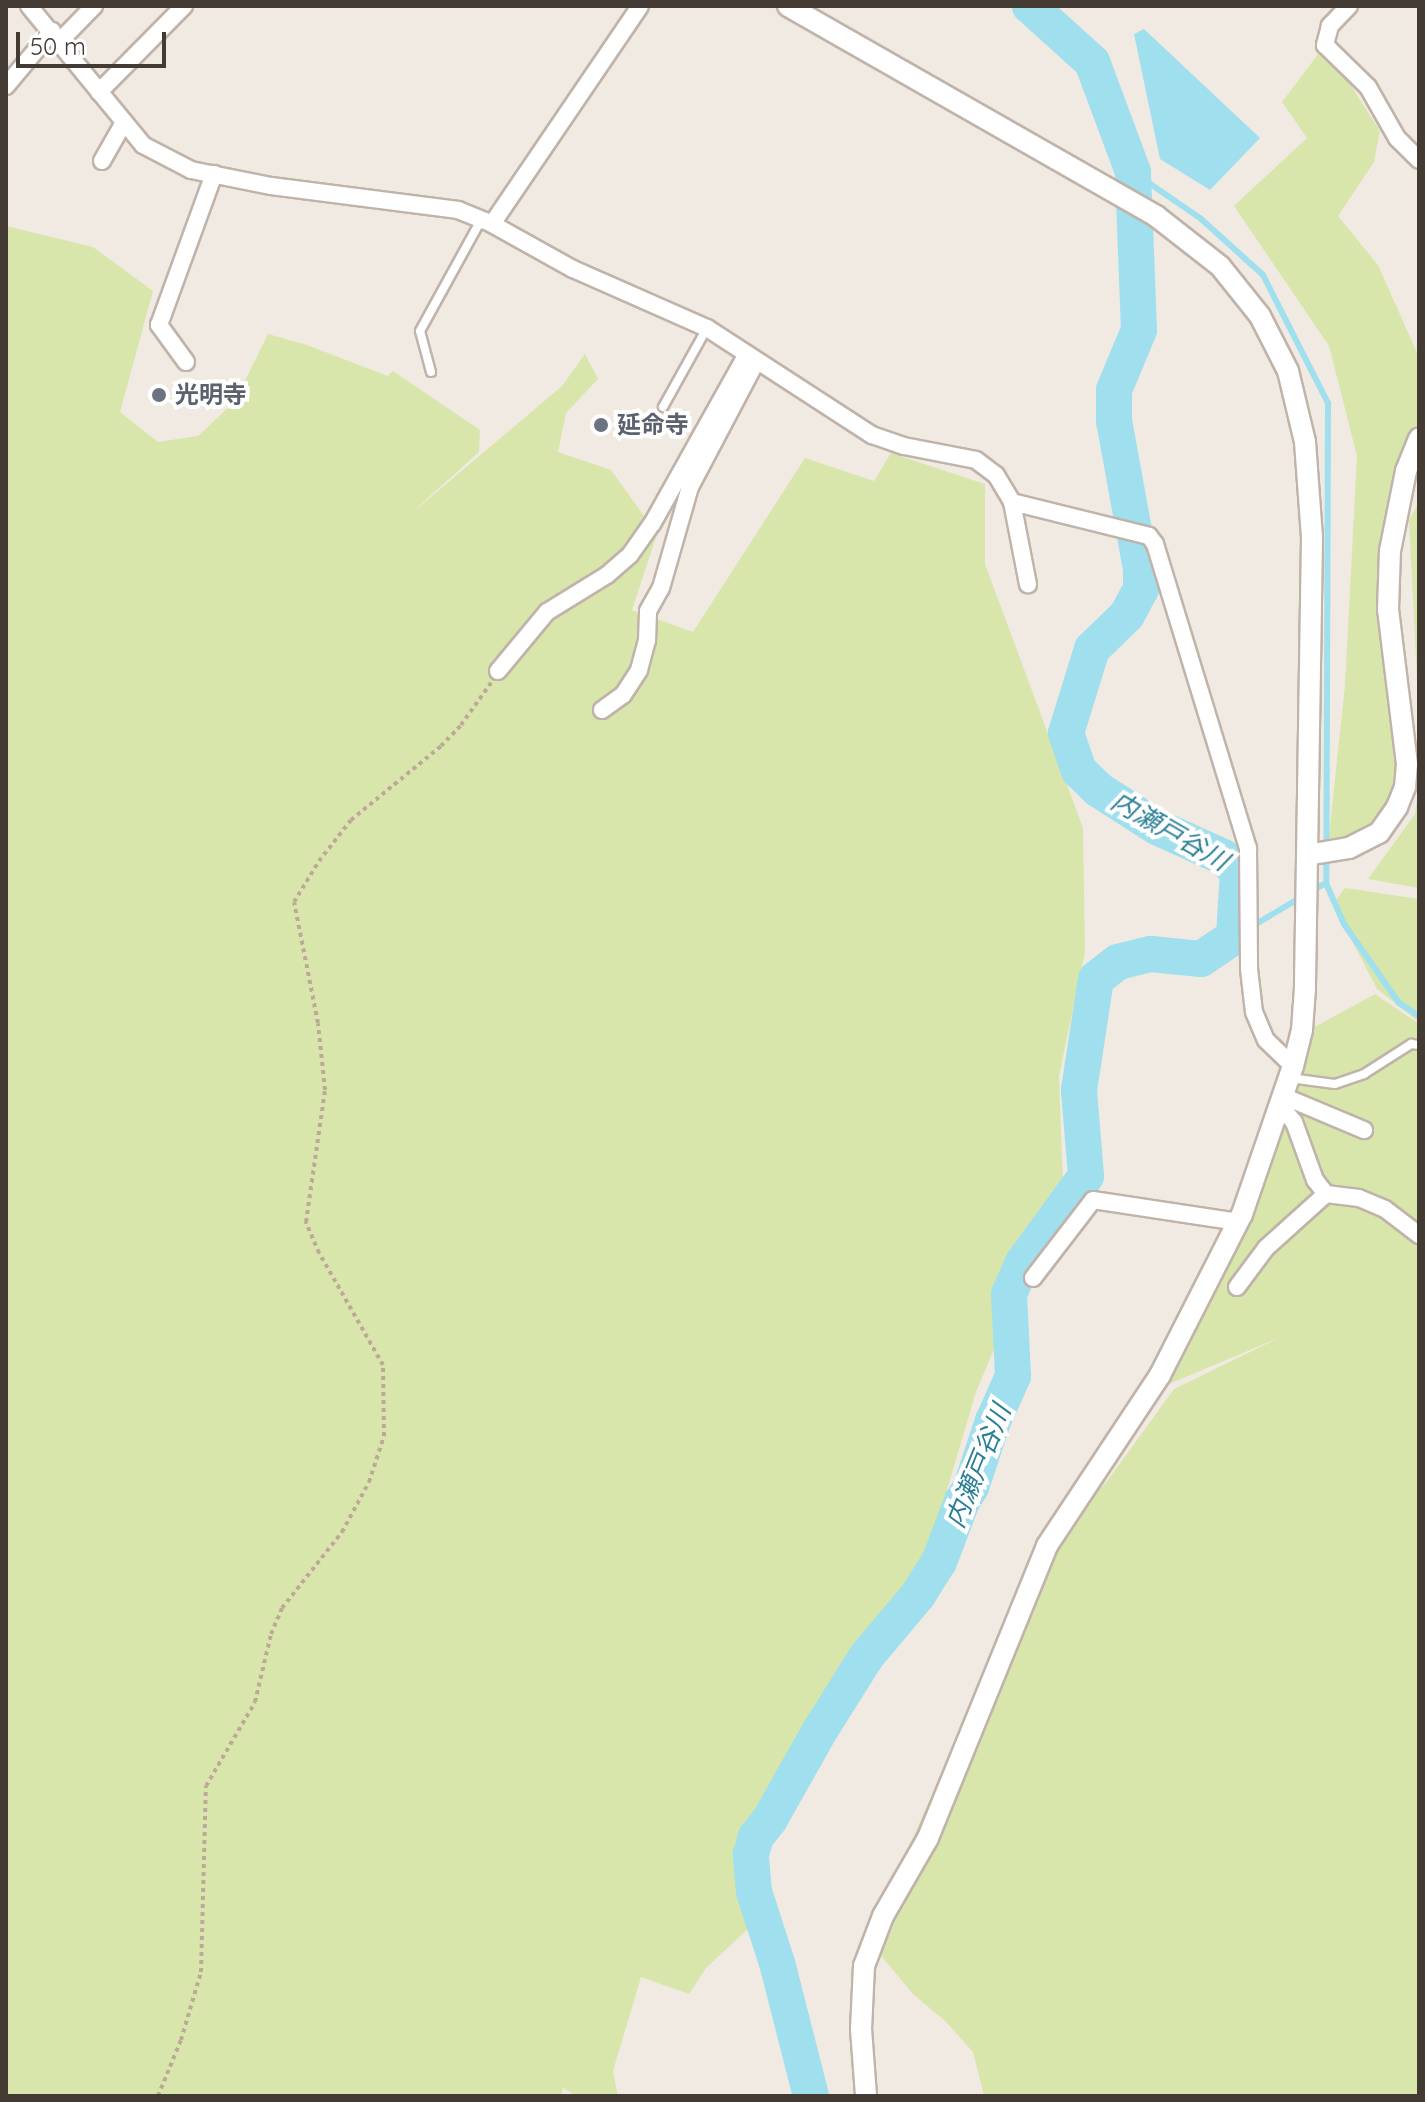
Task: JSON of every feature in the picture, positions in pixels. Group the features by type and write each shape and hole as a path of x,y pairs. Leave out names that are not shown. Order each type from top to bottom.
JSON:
{"street":[{"path":"29,6 143,145 191,170 271,186 458,210 573,269 707,328 872,435 904,446 976,460 996,475 1012,502 1028,584"},
{"path":"6,86 56,36 94,6"},
{"path":"99,92 184,6"},
{"path":"486,222 640,6"},
{"path":"788,6 1124,197 1195,242 1246,295 1276,343 1298,404 1305,442 1312,538 1311,854 1307,877 1302,1030 1286,1086 1238,1222 1160,1375 1047,1546 928,1838 883,1916 864,1966 861,2029 866,2096"},
{"path":"1349,6 1330,26 1325,45 1368,87 1397,138 1419,160"},
{"path":"102,161 123,124"},
{"path":"186,362 159,325 214,174"},
{"path":"498,671 547,612 607,575 630,555 652,524 751,359"},
{"path":"602,710 623,695 639,670 647,641 648,611 661,588 690,487 751,359"},
{"path":"1311,854 1349,848 1379,833 1397,807 1405,787 1407,764 1388,610 1390,551 1406,471 1419,439"},
{"path":"1012,502 1143,534 1155,544 1248,848 1254,1012 1286,1086 1294,1122 1315,1180 1326,1194 1359,1198 1385,1209 1419,1235"},
{"path":"1286,1086 1364,1130"},
{"path":"1237,1287 1266,1248 1326,1194"},
{"path":"1033,1278 1093,1200 1238,1222"}],"lane":[{"path":"431,372 420,331 486,222"},
{"path":"663,407 707,328"},
{"path":"1286,1086 1335,1084 1364,1074 1411,1044 1419,1045"}],"path":[{"path":"158,2096 181,2040 201,1972 206,1786 255,1702 271,1634 282,1608 342,1532 369,1482 384,1436 383,1365 319,1253 306,1222 325,1090 318,1023 294,902 319,861 351,820 441,746 476,707 498,671"}],"green space":[{"path":"1325,45 1380,131 1374,162 1338,216 1378,265 1419,357 1419,446 1393,528 1405,787 1377,825 1328,845 1345,685 1357,456 1329,346 1234,206 1307,138 1282,102"},
{"path":"6,226 93,247 153,291 120,412 158,442 198,436 235,401 268,334 307,345 388,376 393,371 480,430 479,452 407,517 562,386 585,354 598,379 566,413 558,452 611,470 657,534 632,610 693,632 805,458 874,481 891,453 985,484 985,564 1083,828 1085,952 1059,1076 1063,1185 976,1392 923,1571 750,1834 752,1909 748,1929 706,1968 689,1994 641,1977 613,2071 618,2096 577,2096 563,2088 561,2096 6,2096"},
{"path":"1419,502 1419,720 1409,520"},
{"path":"1419,782 1419,888 1368,879 1415,814"},
{"path":"1345,888 1419,899 1419,1022 1377,989 1333,904"},
{"path":"1375,994 1419,1024 1419,2096 984,2096 973,2052 945,2021 913,1994 867,1939 962,1729 1058,1535 1108,1480 1174,1389 1281,1337 1169,1384 1275,1154 1311,1029"}],"water":[{"path":"1144,29 1260,138 1210,190 1160,159 1134,34"}],"waterway":[{"name":"内瀬戸谷川","path":"811,2096 777,1963 754,1892 751,1854 756,1837 770,1819 866,1657 918,1595 939,1562 962,1501 971,1487 993,1421 1013,1376 1009,1294 1024,1261 1086,1176 1079,1090 1096,979 1118,962 1151,954 1201,959 1234,937 1238,872 1223,857 1157,827 1099,790 1079,771 1066,733 1092,649 1127,615 1141,589 1141,569 1114,421 1114,390 1139,330 1133,172 1092,62 1030,6"},
{"path":"1133,172 1200,218 1263,275 1328,403 1326,883"},
{"path":"1313,890 1326,883 1344,924 1399,1003 1419,1016"},
{"path":"1234,937 1303,896"}],"place":[{"name":"光明寺","path":"159,395"},
{"name":"延命寺","path":"601,425"}]}
